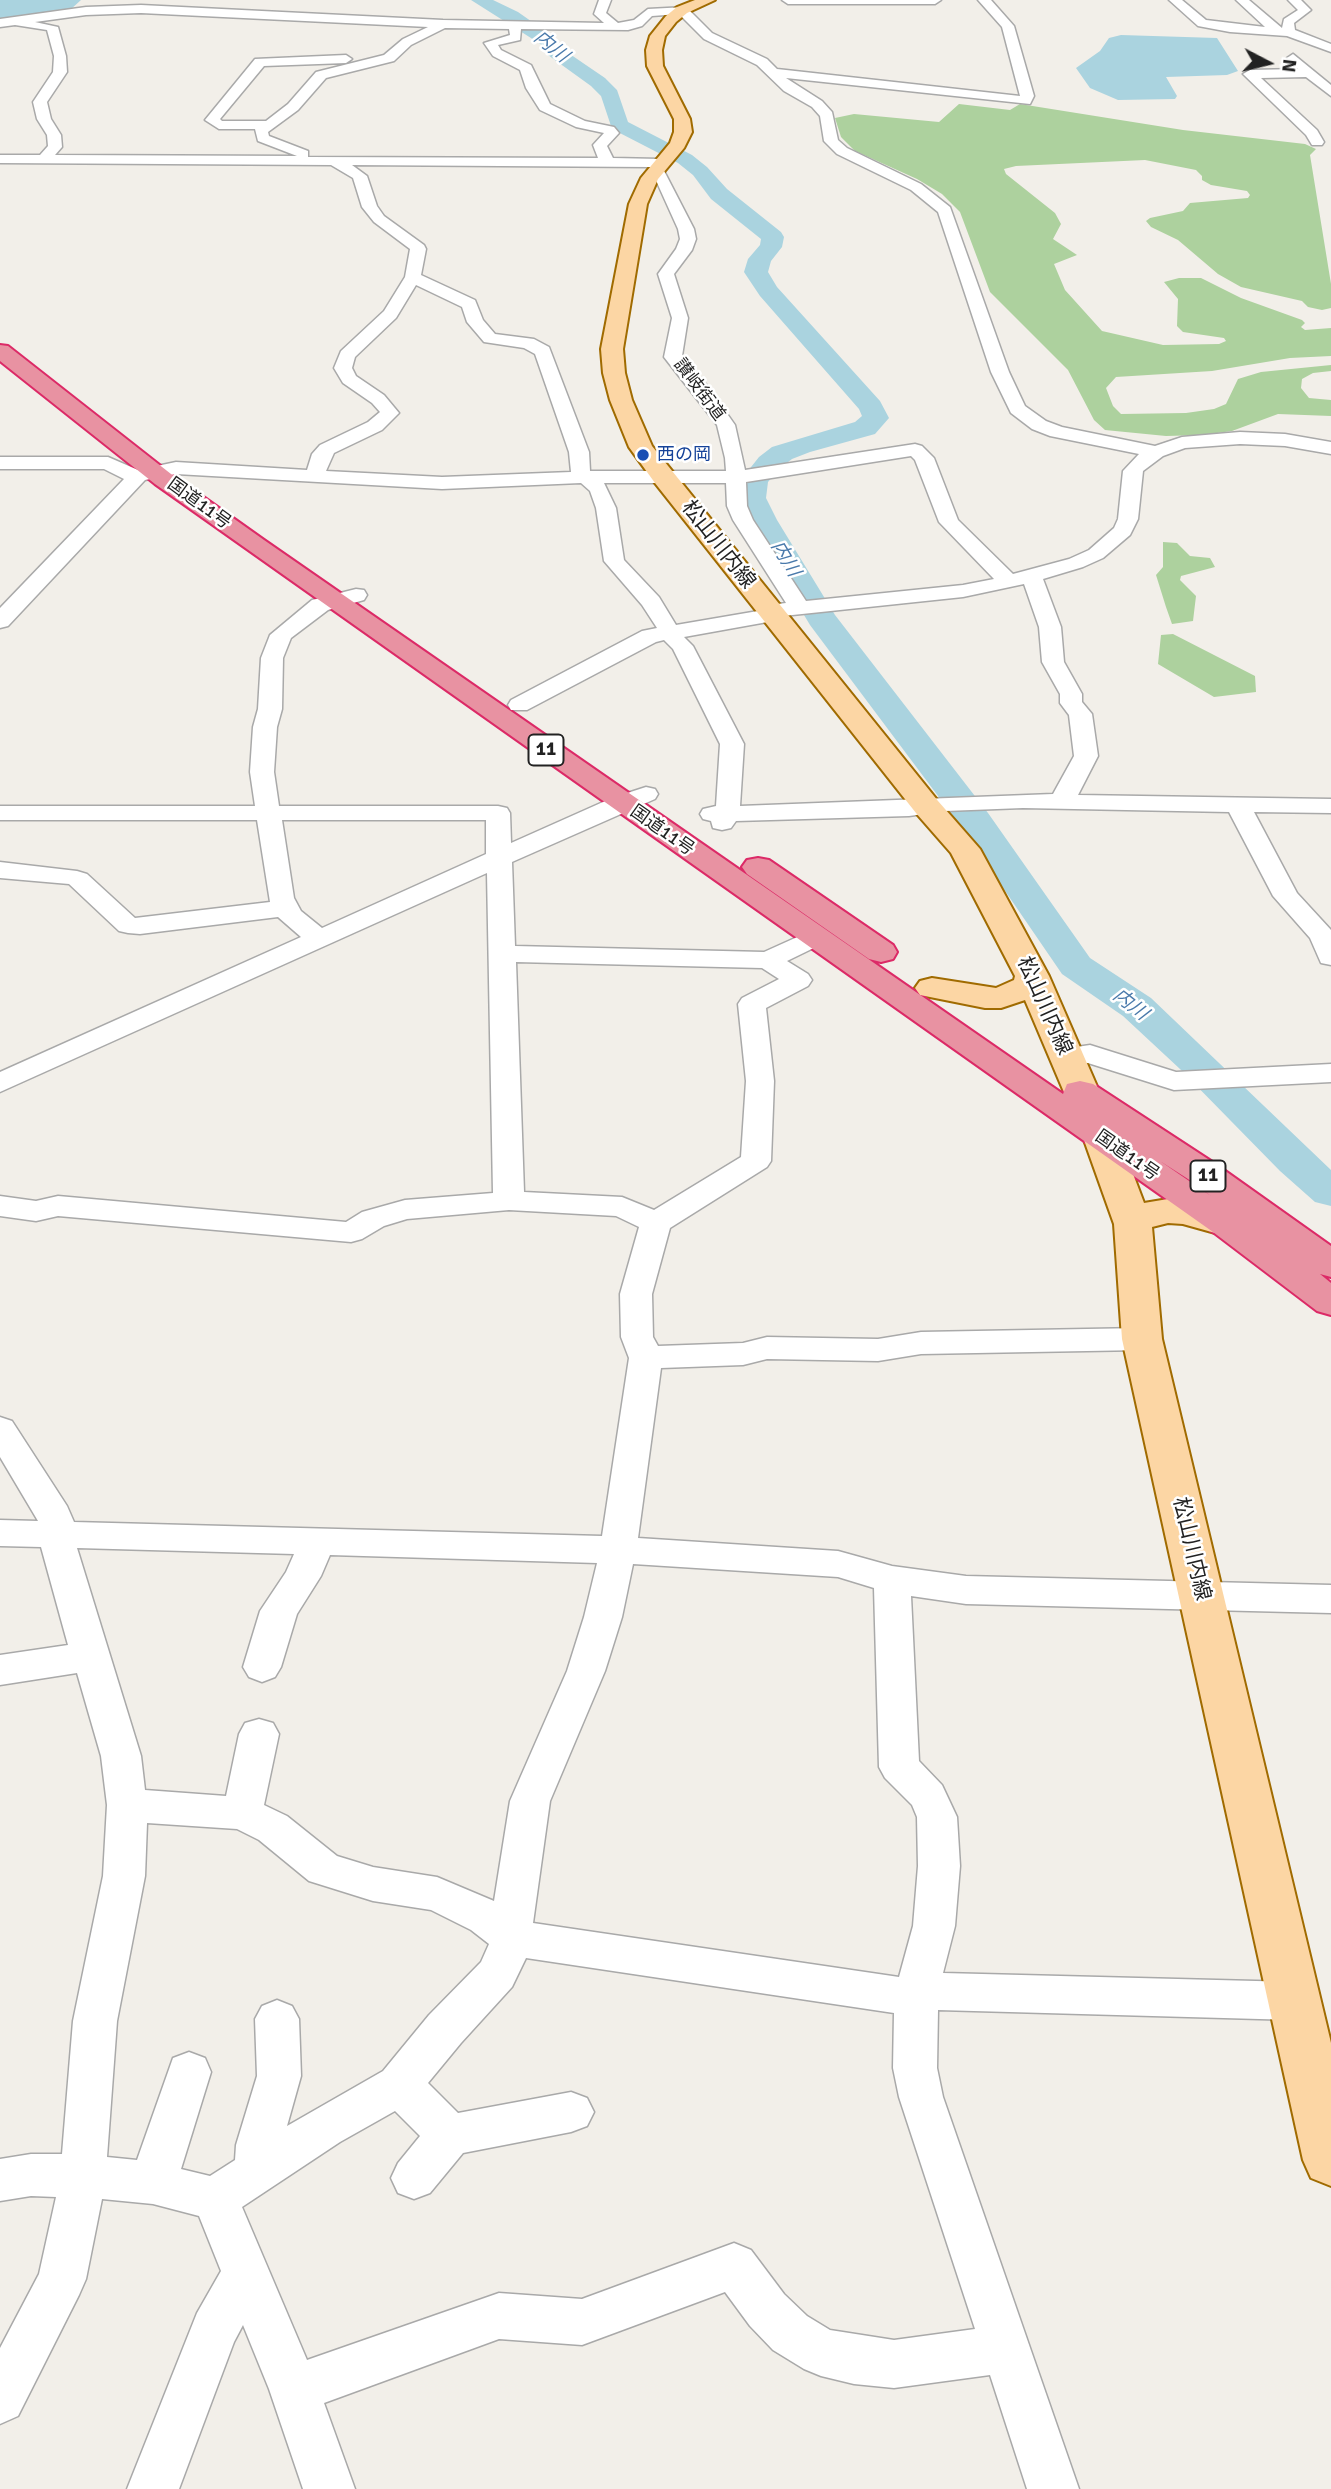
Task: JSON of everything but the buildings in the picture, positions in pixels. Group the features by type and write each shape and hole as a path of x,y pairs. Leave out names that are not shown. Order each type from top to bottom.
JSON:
{"highway":[{"name":"国道11号","path":"0,330 157,472"},
{"name":"国道11号","path":"0,351 157,472 345,598 634,799 822,909 1081,1092 1201,1171 1331,1265"},
{"name":"国道11号","path":"345,598 519,705 634,799 814,937 1226,1224 1331,1302"}],"main road":[{"name":"松山川内線","path":"708,0 682,10 664,27 654,50 655,66 682,119 683,132 638,204 612,349 614,373 631,426 641,447 663,478 787,610 936,805 965,849 1032,976 1101,1137 1133,1224 1142,1339 1331,2160"},
{"path":"932,988 985,998 1001,998 1028,986 1032,976"},
{"path":"1133,1224 1140,1217 1168,1211 1185,1212 1226,1224"}],"street":[{"path":"279,0 284,16"},
{"path":"605,0 600,15 616,27"},
{"path":"788,0 934,0"},
{"path":"774,73 1026,102 1027,96 1008,26 984,0"},
{"path":"1175,0 1202,23 1277,31 1331,48"},
{"path":"1242,0 1277,31 1308,73 1331,92"},
{"path":"1277,31 1304,10 1294,0"},
{"path":"397,8 409,22"},
{"path":"7,23 86,12 141,9 443,24 616,27 638,23 648,13 682,10 708,36 762,62 789,88 822,109 827,115 828,136 836,146 863,163 916,187 945,210 1000,372 1017,409 1039,425 1057,432 1156,452"},
{"path":"330,30 347,19"},
{"path":"7,23 54,30 60,56 60,72 40,102 44,118 54,135 55,147 43,160"},
{"path":"315,473 322,454 327,449 375,426 390,414 378,399 349,379 343,368 347,355 390,314 414,277 418,249 379,219 370,207 360,176 325,160 263,138 261,131 293,107 321,75 390,58 407,42 443,24"},
{"path":"517,26 516,37 490,43 497,53 526,68 533,88 545,107 581,124 612,133 600,145 600,150 608,162"},
{"path":"312,60 313,45"},
{"path":"266,125 219,125 212,120 260,62 390,58"},
{"path":"1308,73 1250,74 1312,133 1317,142"},
{"path":"0,159 608,162 664,159"},
{"name":"讃岐街道","path":"664,159 688,239 684,250 666,274 680,318 673,357 703,391 726,425 743,476 737,506 787,610"},
{"path":"414,277 469,304 475,322 490,338 528,343 543,351 579,452 581,473 598,489 606,508 614,561 651,602 682,646 732,744 733,759 720,817 984,803 1331,806"},
{"path":"519,705 650,636 787,610 941,594 1009,582 1076,563 1096,554 1123,531 1128,519 1133,471 1139,463 1156,452 1182,443 1230,438 1285,440 1331,448"},
{"path":"0,463 108,463 128,474 315,473 442,482 586,477 743,476 915,450 924,458 949,522 1009,582"},
{"path":"0,621 157,472"},
{"path":"1032,576 1050,627 1053,662 1071,694 1071,703 1080,714 1086,756 1062,802"},
{"path":"319,939 284,908 262,772 265,727 270,709 272,658 281,635 320,605 345,598"},
{"path":"0,1083 634,799"},
{"path":"1238,805 1286,896 1322,936 1326,952 1331,957"},
{"path":"0,813 498,813 509,1201"},
{"path":"0,870 78,879 128,925 140,926 284,908"},
{"path":"504,954 768,960 814,937"},
{"path":"215,2199 258,2168 399,2085 445,2029 497,1974 513,1938 512,1919 530,1801 586,1671 603,1617 618,1550 646,1358 637,1337 636,1294 656,1223 756,1161 760,1082 752,1004 798,980 768,960"},
{"path":"1066,1056 1090,1054 1174,1081 1331,1073"},
{"path":"0,1206 36,1211 58,1206 351,1232 373,1219 405,1210 509,1201 622,1208 656,1223"},
{"path":"646,1358 743,1354 766,1348 877,1350 921,1343 1142,1339"},
{"path":"0,1429 54,1515 59,1534 59,1552 121,1756 127,1805 124,1876 95,2021 83,2176 62,2279 0,2399"},
{"path":"0,1533 618,1550 838,1564 892,1580 966,1590 1331,1599"},
{"path":"262,1667 279,1611 303,1576 317,1541"},
{"path":"892,1580 899,1767 928,1796 937,1817 939,1866 934,1926 916,1994 915,2057 921,2097 1053,2489"},
{"path":"0,1670 92,1656"},
{"path":"242,1812 259,1734"},
{"path":"127,1805 242,1812 273,1828 324,1869 373,1884 438,1894 486,1917 513,1938 904,1996 930,1991 1295,2001"},
{"path":"258,2168 259,2145 279,2076 277,2019"},
{"path":"153,2183 189,2072"},
{"path":"399,2085 450,2136"},
{"path":"414,2178 450,2136 571,2112"},
{"path":"0,2180 31,2175 83,2176 153,2183 215,2199"},
{"path":"215,2199 294,2389 329,2489"},
{"path":"294,2389 499,2316 582,2322 734,2266 767,2310 790,2333 821,2351 854,2360 894,2364 1004,2349"},
{"path":"153,2489 214,2330 246,2273"}],"green space":[{"path":"959,104 1010,110 1020,104 1183,130 1305,144 1316,149 1310,155 1331,284 1331,308 1322,310 1308,307 1302,301 1241,287 1218,274 1178,240 1151,227 1146,221 1183,211 1190,203 1248,198 1250,195 1247,191 1211,185 1202,180 1196,170 1145,160 1016,166 1004,169 1006,174 1055,213 1061,224 1053,239 1077,255 1054,264 1065,290 1102,331 1163,345 1219,344 1226,341 1224,338 1183,332 1177,326 1178,299 1164,282 1179,278 1201,278 1241,298 1302,320 1305,323 1301,327 1305,330 1331,328 1331,356 1290,358 1212,371 1116,377 1106,388 1113,406 1121,414 1186,413 1214,409 1226,404 1238,379 1261,372 1331,365 1331,371 1313,373 1302,379 1301,388 1309,398 1331,400 1331,416 1278,414 1232,431 1203,435 1166,436 1105,430 1094,420 1068,370 990,292 960,212 942,194 917,179 855,151 841,137 835,118 854,114 939,122"},
{"path":"1163,542 1177,543 1190,556 1210,558 1215,567 1181,576 1180,580 1196,596 1193,621 1172,624 1156,575 1163,567"},
{"path":"1173,634 1255,676 1256,692 1214,697 1158,664 1161,635"}],"water":[{"path":"0,0 81,0 70,10 0,19"},
{"path":"1121,35 1217,38 1238,71 1227,75 1166,77 1177,96 1175,99 1118,100 1090,88 1076,68 1100,51 1109,38"}],"waterway":[{"name":"内川","path":"480,0 512,16 549,42 554,51 598,82 610,94 619,125 685,159 700,171 719,194 773,237 771,247 760,259 756,272 768,291 871,407 876,418 865,428 800,446 782,453 769,463 754,481 752,498 762,520 821,618 975,821 1076,966 1137,1007 1195,1060 1295,1162 1331,1192"}],"place":[{"name":"西の岡","path":"643,455"}]}
